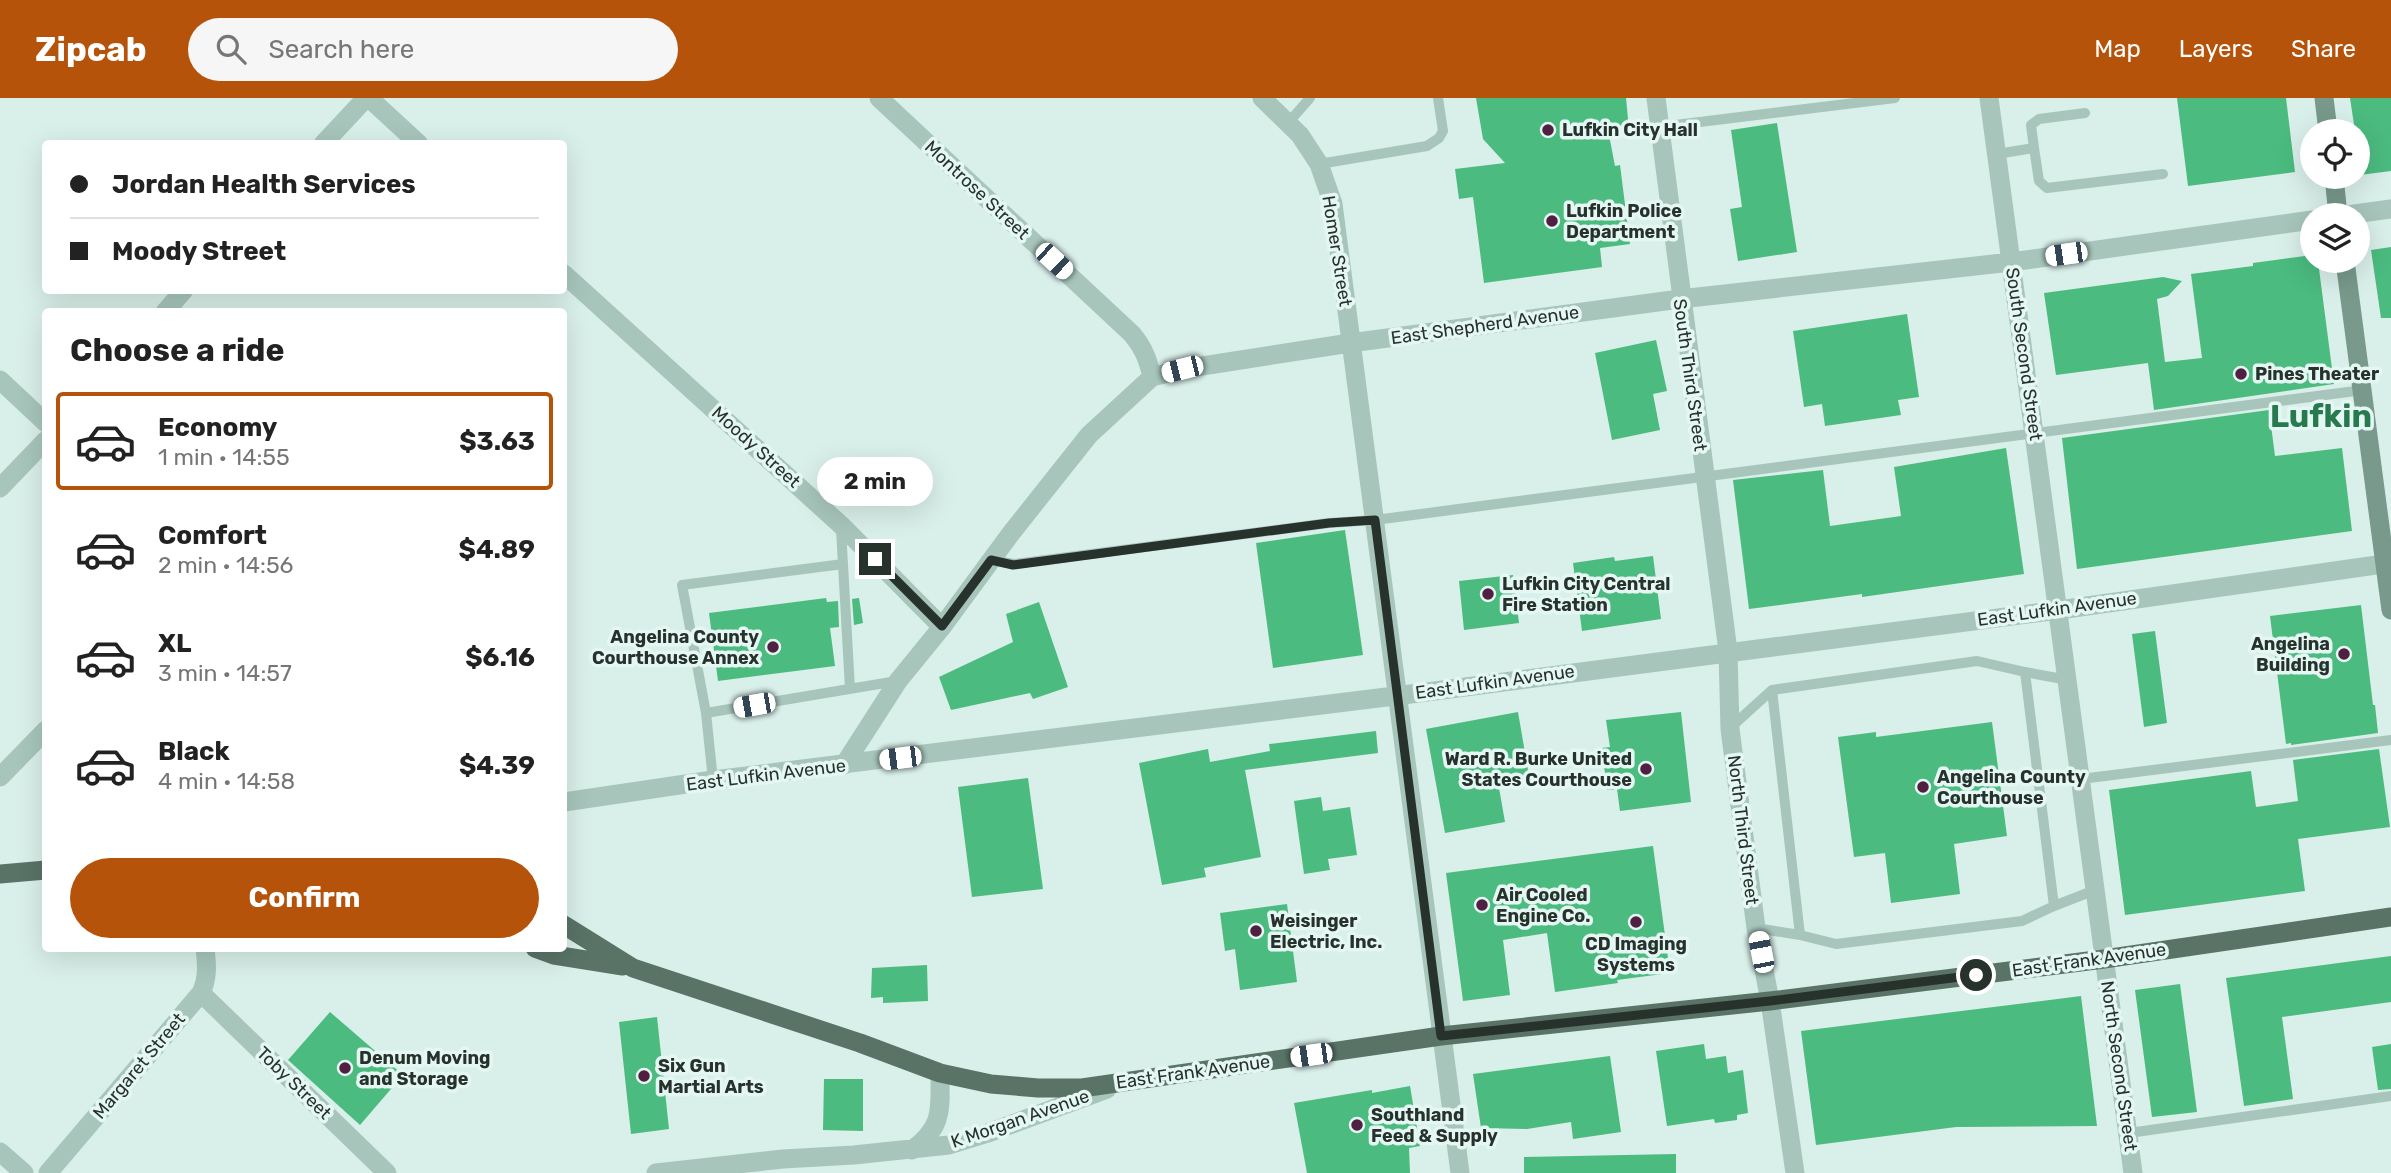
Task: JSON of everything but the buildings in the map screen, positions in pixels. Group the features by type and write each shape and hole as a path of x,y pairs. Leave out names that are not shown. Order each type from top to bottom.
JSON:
{"main road":[{"path":"2324,98 2327,119"},
{"path":"2347,273 2388,563 2391,610"},
{"path":"0,874 42,870"},
{"name":"East Frank Avenue","path":"567,927 633,968 860,1043 940,1073 991,1084 1082,1088 1441,1036 1770,1001 2104,959 2391,917"},
{"path":"546,952 633,968"}],"street":[{"path":"327,140 367,98 414,140"},
{"name":"Montrose Street","path":"879,98 1132,334 1146,353 1152,377"},
{"name":"Homer Street","path":"1262,98 1300,135 1319,164 1333,204 1460,1173"},
{"name":"South Third Street","path":"1656,98 1727,651"},
{"name":"South Second Street","path":"1989,98 2081,779"},
{"path":"2370,212 2391,209"},
{"name":"East Shepherd Avenue","path":"844,765 898,681 1089,435 1152,377 1182,369 1350,343 1680,299 2011,261 2300,222"},
{"name":"Moody Street","path":"567,277 841,525 942,626"},
{"path":"168,308 180,294"},
{"path":"0,380 42,419"},
{"path":"0,488 42,444"},
{"name":"East Lufkin Avenue","path":"567,802 713,780 2059,610 2388,563"},
{"name":"North Third Street","path":"1727,651 1730,729 1756,928 1770,1001 1795,1173"},
{"path":"0,777 42,734"},
{"name":"North Second Street","path":"2081,779 2133,1173"},
{"path":"201,993 206,982 205,952"},
{"name":"Margaret Street","path":"48,1173 201,993"},
{"name":"Toby Street","path":"201,993 387,1173"},
{"name":"K Morgan Avenue","path":"911,1150 934,1130 938,1119 940,1073"},
{"name":"K Morgan Avenue","path":"656,1173 949,1145 1127,1082"},
{"path":"0,1152 24,1173"}],"lane":[{"path":"1288,123 1310,98"},
{"path":"1319,164 1433,143 1443,131 1438,98"},
{"path":"1659,127 1888,98"},
{"path":"2085,113 2039,119 2031,125 2039,181 2047,188 2163,174"},
{"path":"1997,154 2034,148"},
{"path":"991,560 1013,565 1329,523 1375,520 1704,478 2363,390"},
{"path":"841,525 850,690"},
{"path":"713,780 706,713 682,585 843,564"},
{"path":"1730,729 1772,690 1977,661 2068,680"},
{"path":"2025,671 2054,906"},
{"path":"706,713 898,681"},
{"path":"1772,690 1800,935"},
{"path":"2081,779 2391,740"},
{"path":"1756,928 1836,944 2022,921 2095,890"},
{"path":"2129,1133 2391,1096"}],"place":[{"name":"Lufkin City Hall","path":"1548,130"},
{"name":"Lufkin Police Department","path":"1552,221"},
{"name":"Pines Theater","path":"2241,374"},
{"name":"Lufkin City Central Fire Station","path":"1488,594"},
{"name":"Angelina County Courthouse Annex","path":"773,647"},
{"name":"Angelina Building","path":"2344,654"},
{"name":"Ward R. Burke United States Courthouse","path":"1646,769"},
{"name":"Angelina County Courthouse","path":"1923,787"},
{"name":"Air Cooled Engine Co.","path":"1482,905"},
{"name":"CD Imaging Systems","path":"1636,922"},
{"name":"Weisinger Electric, Inc.","path":"1256,931"},
{"name":"Denum Moving and Storage","path":"345,1068"},
{"name":"Six Gun Martial Arts","path":"644,1076"},
{"name":"Southland Feed & Supply","path":"1357,1125"}],"district":[{"name":"Lufkin","path":"2321,416"}],"route":[{"path":"875,559 942,626 991,560 1013,565 1329,523 1375,520 1441,1036 1770,1001 1976,975"}]}
